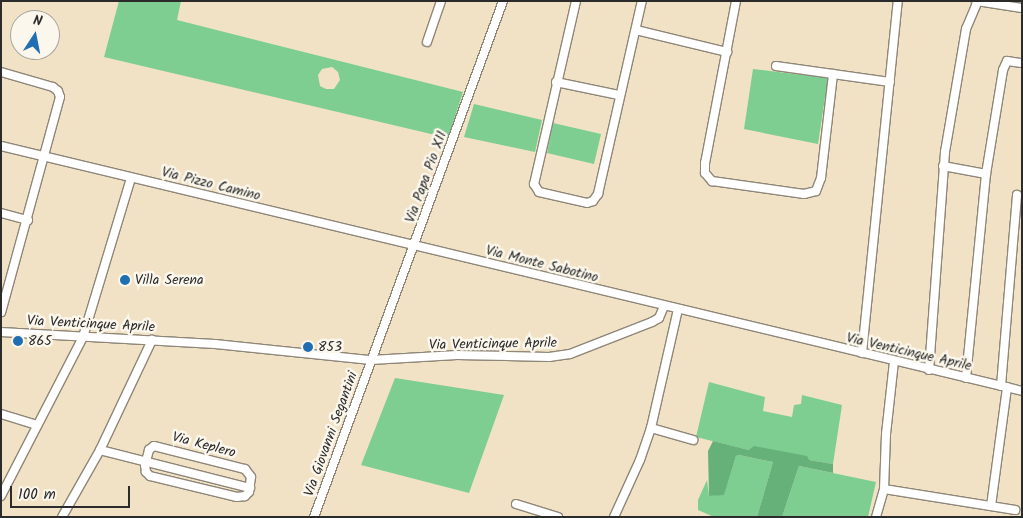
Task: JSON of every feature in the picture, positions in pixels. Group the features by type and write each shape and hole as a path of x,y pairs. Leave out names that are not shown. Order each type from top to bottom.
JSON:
{"street":[{"path":"427,42 441,1"},
{"name":"Via Papa Pio XII","path":"371,360 415,246 503,1"},
{"path":"576,1 556,82 534,186 540,192 585,203 593,201 598,196 642,1"},
{"path":"736,1 704,163 707,176 714,182 804,194 816,191 821,178 833,74"},
{"path":"862,354 898,1"},
{"path":"929,370 943,166 966,29 977,1 1022,8"},
{"path":"636,30 727,52"},
{"path":"966,378 986,174 1003,66 1010,61 1022,63"},
{"path":"776,66 890,82"},
{"path":"1,72 52,86 58,91 59,99 28,220 1,312"},
{"path":"556,82 620,95"},
{"name":"Via Pizzo Camino","path":"1,146 415,246"},
{"path":"943,166 986,174"},
{"path":"1,496 83,336 130,178"},
{"path":"991,506 1004,387 1017,195"},
{"path":"1,213 28,220"},
{"name":"Via Monte Sabotino","path":"415,246 664,306"},
{"name":"Via Venticinque Aprile","path":"1,332 152,340 271,349 371,360 457,355 565,356 656,320 664,306 1022,391"},
{"path":"614,517 640,460 651,428 678,309"},
{"path":"62,517 100,450 152,340"},
{"name":"Via Giovanni Segantini","path":"314,517 371,360"},
{"path":"876,517 884,489 886,434 894,362"},
{"path":"1,414 37,425"},
{"path":"651,428 693,440"},
{"name":"Via Keplero","path":"146,461 150,449 160,446 245,469 251,477 250,488"},
{"path":"100,450 146,461 250,488 245,496 237,497 152,476 145,469 146,461"},
{"path":"884,489 1015,510"},
{"path":"516,504 558,517"}],"green space":[{"path":"119,1 181,1 177,20 463,92 448,138 104,57","holes":["332,67 338,72 340,80 334,89 326,89 320,86 318,75 322,69"]},
{"path":"753,69 828,78 818,144 744,129"},
{"path":"474,104 542,120 535,152 464,137"},
{"path":"553,123 601,134 594,164 547,153"},
{"path":"395,378 504,395 469,493 361,465"},
{"path":"709,382 765,397 763,411 792,417 794,405 801,404 802,395 842,405 833,464 749,450 696,437"},
{"path":"713,441 749,450 754,446 807,456 809,460 833,464 833,473 799,466 782,517 757,517 773,462 736,456 724,495 709,496 708,451"},
{"path":"736,456 773,462 757,517 714,517 698,510 698,500 707,480 709,496 724,494"},
{"path":"799,466 876,482 868,517 782,517"}],"place":[{"name":"Villa Serena","path":"125,280"},
{"name":"865","path":"18,341"},
{"name":"853","path":"308,347"}]}
